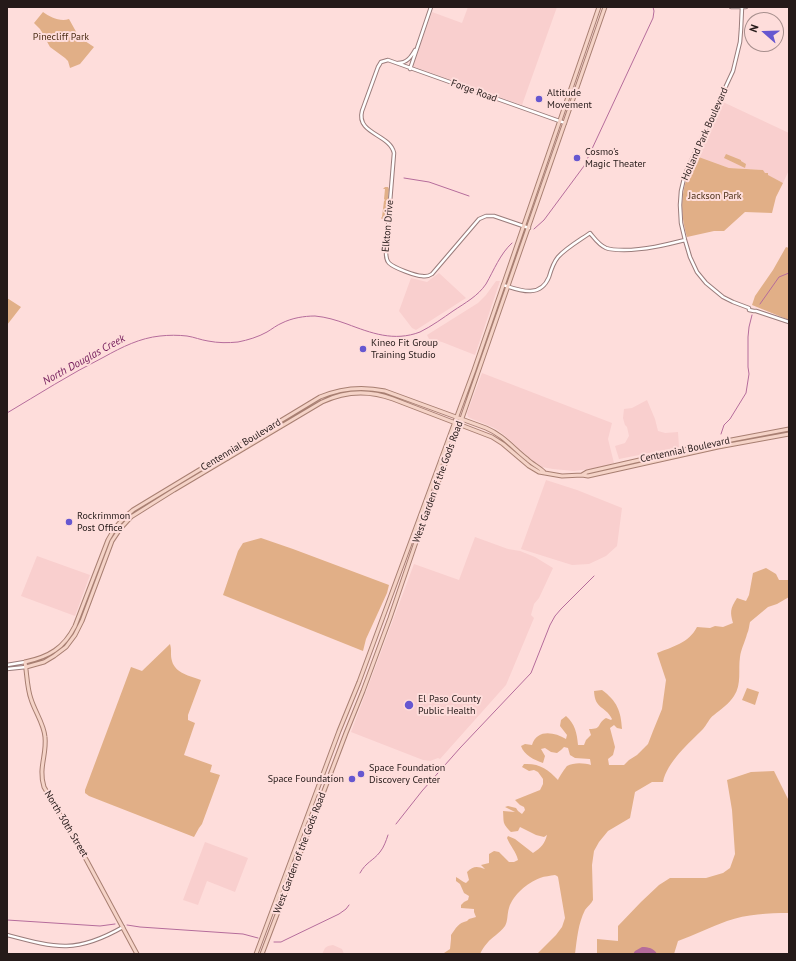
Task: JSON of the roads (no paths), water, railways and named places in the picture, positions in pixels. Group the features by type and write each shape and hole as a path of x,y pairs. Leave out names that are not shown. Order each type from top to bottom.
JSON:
{"main road":[{"name":"West Garden of the Gods Road","path":"256,954 339,731 359,682 456,417 599,7"},
{"name":"West Garden of the Gods Road","path":"262,954 390,618 408,564 462,419 605,7"},
{"name":"Centennial Boulevard","path":"25,662 38,660 56,651 72,632 108,540 121,520 137,508 320,398 336,391 345,389 370,388 385,391 486,428 498,435 527,460 541,468 544,472"},
{"name":"Centennial Boulevard","path":"26,667 44,662 54,656 66,647 75,636 112,541 124,524 138,513 330,398 362,392 383,395 487,435 498,440 529,466 539,472 562,476 588,476 703,450 789,434"},
{"name":"Centennial Boulevard","path":"582,475 591,471 721,441 789,429"},
{"path":"408,564 406,559 418,526 419,518"},
{"name":"North 30th Street","path":"25,662 31,699 45,734 45,746 41,770 41,777 44,787 87,860 137,954"}],"street":[{"path":"410,68 431,7"},
{"path":"731,7 746,7"},
{"name":"Holland Park Boulevard","path":"742,7 742,29 733,71 683,182 680,198 680,213 685,240 693,267 706,283 729,300 752,310 789,322"},
{"path":"397,64 406,62 413,53 420,38"},
{"name":"Forge Road","path":"383,61 388,60 565,123"},
{"name":"Elkton Drive","path":"383,61 378,67 361,119 366,128 390,144 394,151 386,251 386,256 390,264 419,276 430,275 437,269 481,218 486,216 494,216 529,228"},
{"path":"503,285 527,292 541,287 547,280 559,256 590,233 601,246 608,249 619,250 650,249 685,240"},
{"path":"228,459 231,453 254,438"},
{"name":"Centennial Boulevard","path":"7,665 25,662"},
{"name":"Centennial Boulevard","path":"7,669 26,667"},
{"path":"7,934 42,944 67,946 81,945 96,940 123,927"}],"waterway":[{"name":"North Douglas Creek","path":"534,229 544,220 584,166 653,18 653,7"},
{"path":"404,178 429,182 469,196"},
{"name":"North Douglas Creek","path":"7,413 111,353 131,344 153,337 180,335 190,336 205,341 227,343 238,342 260,335 290,320 315,316 335,320 383,335 401,336 420,332 471,299 479,292 486,284 501,257 512,243"},
{"name":"North Douglas Creek","path":"760,304 779,277 789,273"},
{"name":"North Douglas Creek","path":"721,434 724,425 730,419 746,393 749,374 748,337 752,315"},
{"path":"396,824 422,791 460,748 531,673 555,616 594,576"},
{"path":"360,873 365,866 380,852 388,835"},
{"path":"274,942 281,942 339,914 349,905"},
{"path":"7,920 100,926 115,924"},
{"path":"127,925 243,934 258,938"}],"place":[{"name":"Altitude Movement","path":"539,99"},
{"name":"Cosmo's Magic Theater","path":"577,158"},
{"name":"Kineo Fit Group Training Studio","path":"363,349"},
{"name":"Rockrimmon Post Office","path":"69,522"},
{"name":"El Paso County Public Health","path":"409,705"},
{"name":"Space Foundation Discovery Center","path":"361,774"},
{"name":"Space Foundation","path":"352,779"}],"park label":[{"name":"Pinecliff Park","path":"61,37"},
{"name":"Jackson Park","path":"715,196"}]}
